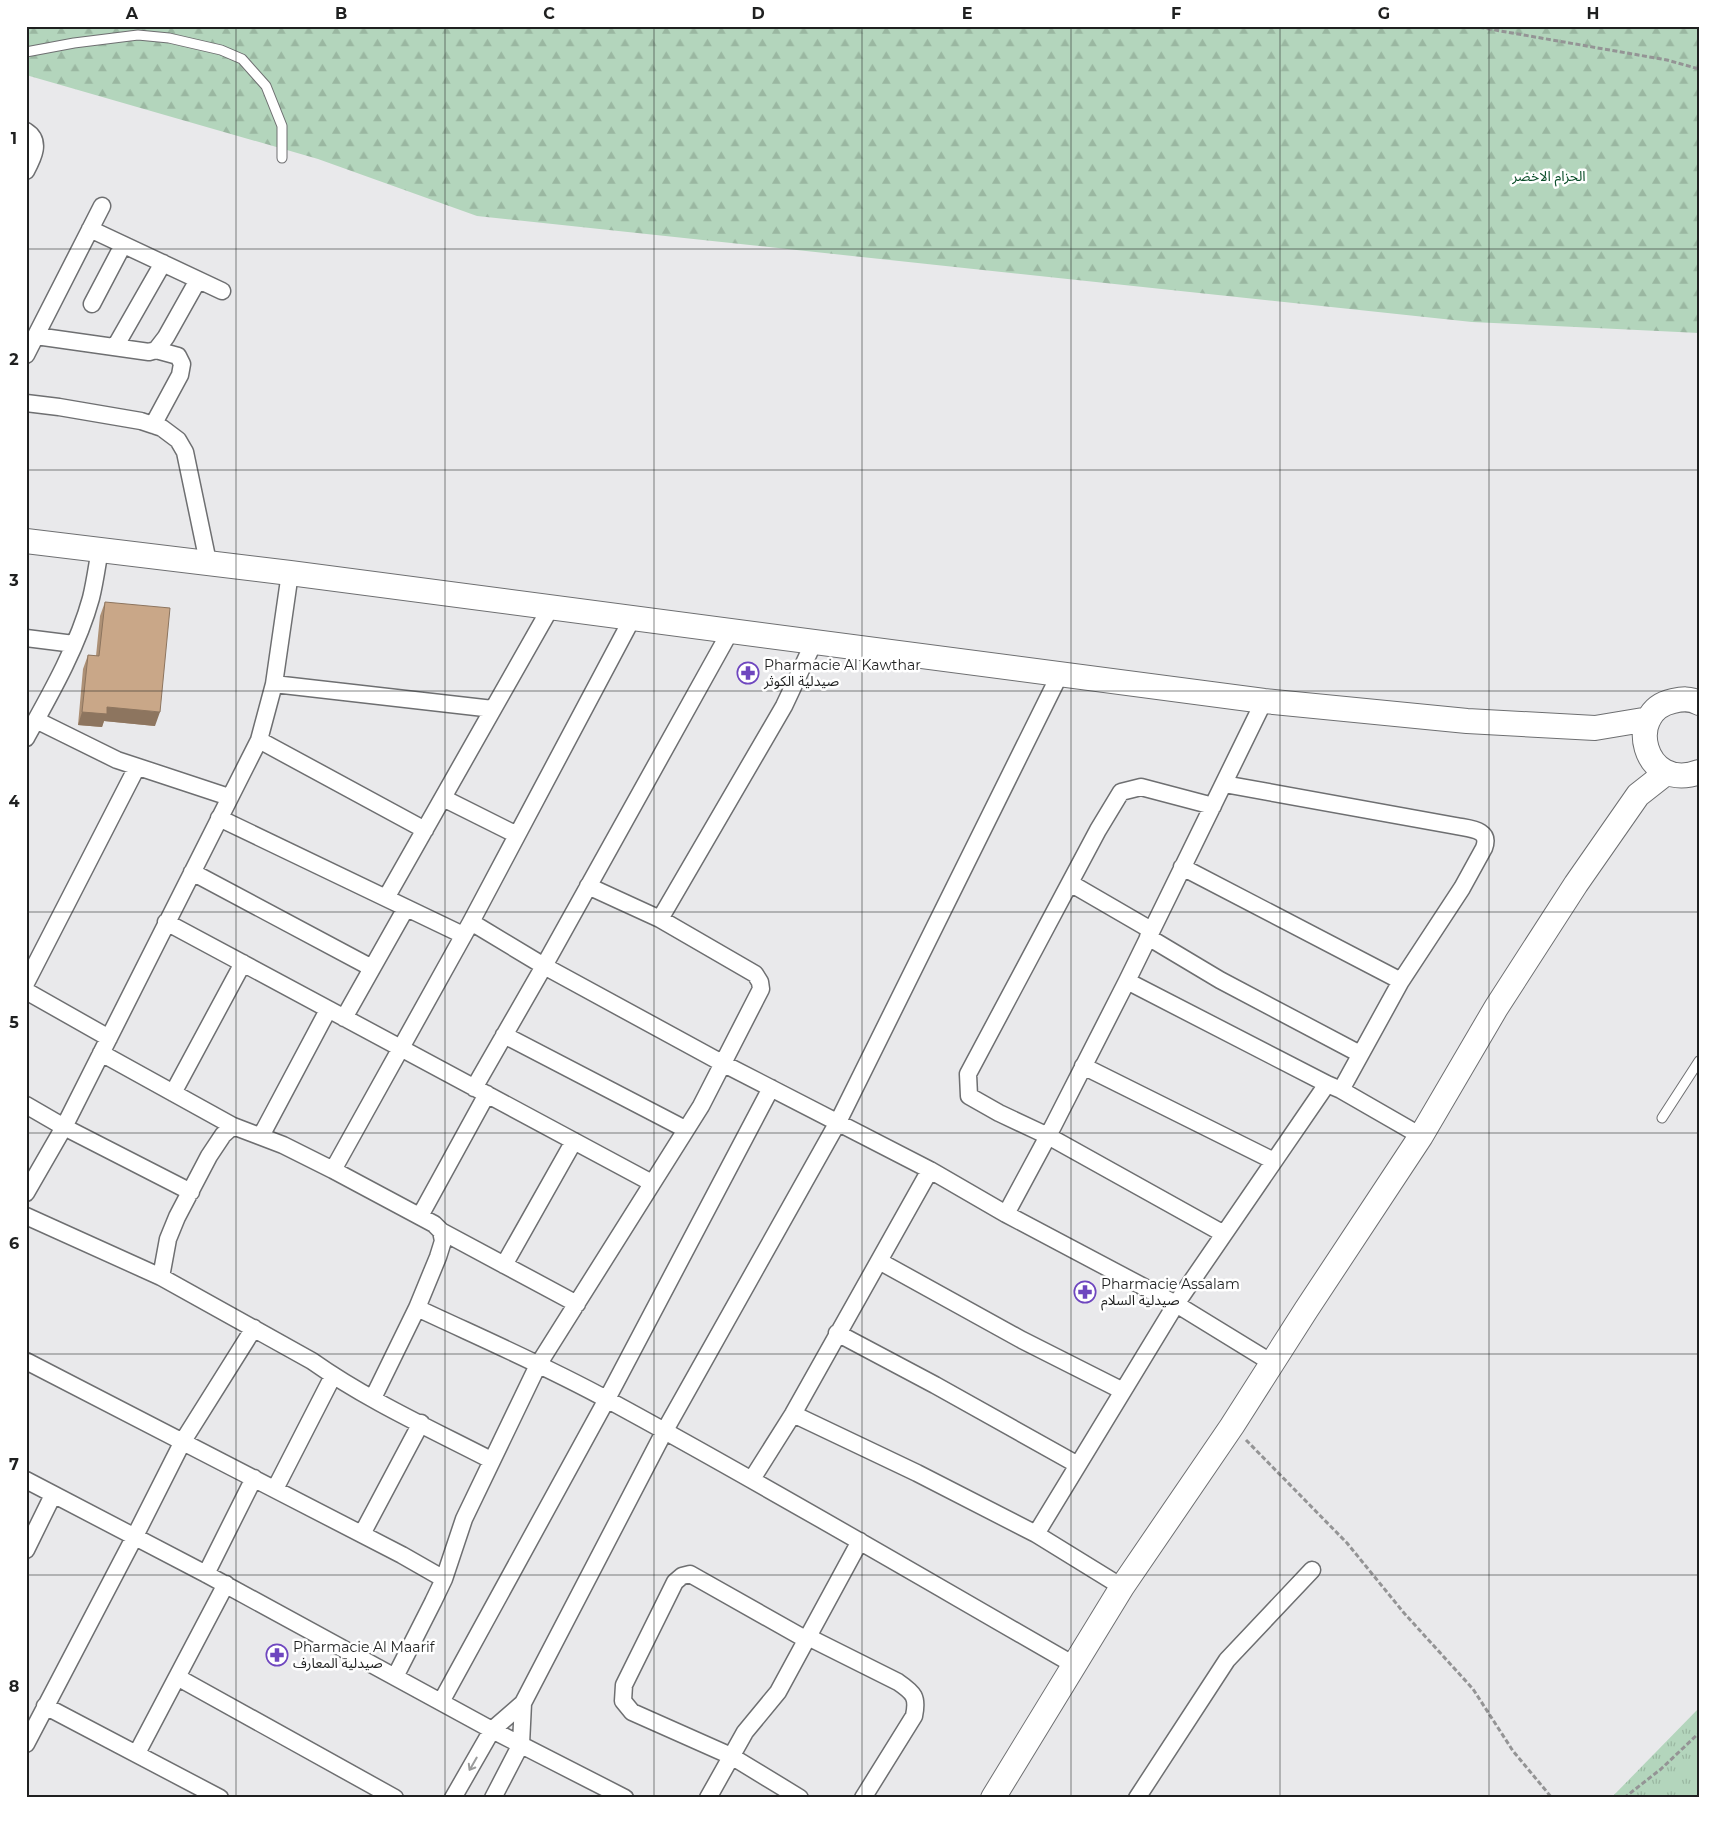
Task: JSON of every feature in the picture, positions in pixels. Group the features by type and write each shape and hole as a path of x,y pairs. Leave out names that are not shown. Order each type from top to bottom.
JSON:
{"street":[{"path":"26,131 34,138 36,146 35,153 26,171"},
{"path":"26,355 102,206"},
{"path":"90,230 222,291"},
{"path":"92,304 124,245"},
{"path":"115,347 163,263"},
{"path":"156,350 166,337 198,280"},
{"path":"36,336 148,352 156,350 178,356 182,364 180,375 153,425"},
{"path":"26,403 68,408 141,421 162,428 178,440 186,452 208,562"},
{"path":"26,541 208,562 551,606 1264,701 1467,721 1595,728 1646,736"},
{"path":"26,738 74,644 90,599 100,549"},
{"path":"26,1193 64,1127 259,740 274,684 290,573"},
{"path":"386,898 551,606"},
{"path":"333,1170 467,928 633,617"},
{"path":"420,1216 480,1091 504,1035 730,630"},
{"path":"26,638 74,644"},
{"path":"660,919 784,706 814,642"},
{"path":"453,1798 492,1730 523,1703 664,1432 838,1122 1060,674"},
{"path":"274,684 493,709"},
{"path":"1638,795 1646,736 1657,709 1668,702 1681,699 1699,703"},
{"path":"1006,1214 1127,981 1264,701"},
{"path":"36,720 117,760 229,797"},
{"path":"1646,736 1650,758 1666,773 1678,776 1699,772"},
{"path":"259,740 425,830"},
{"path":"26,983 137,767"},
{"path":"993,1798 1122,1587 1232,1426 1421,1136 1496,1008 1576,884 1638,795 1666,773"},
{"path":"1036,1534 1176,1304 1274,1161 1360,1054 1424,943 1462,888 1486,841 1485,836 1481,832 1456,826 1224,784"},
{"path":"1213,806 1141,787 1121,792 1098,830 968,1074 969,1096 999,1113 1048,1136 1224,1234"},
{"path":"443,798 517,835"},
{"path":"219,818 406,908 467,928 544,966 722,1063 930,1170 1006,1214 1176,1304 1272,1363"},
{"path":"1182,867 1401,981"},
{"path":"192,872 372,968"},
{"path":"1070,883 1220,980 1360,1054"},
{"path":"395,1677 444,1579 464,1518 538,1365 701,1106 761,988 755,974 660,919 588,886"},
{"path":"344,1018 406,908"},
{"path":"166,922 652,1183"},
{"path":"173,1093 243,964"},
{"path":"1127,981 1334,1087 1421,1136"},
{"path":"26,991 109,1038"},
{"path":"261,1136 328,1010"},
{"path":"504,1035 685,1129"},
{"path":"101,1053 233,1126 261,1136 333,1170 420,1216 434,1224 441,1231 577,1304"},
{"path":"1083,1066 1274,1161"},
{"path":"441,1702 607,1399 771,1088"},
{"path":"26,1105 64,1127 191,1192"},
{"path":"161,1277 168,1239 209,1156 223,1135 233,1126"},
{"path":"504,1265 574,1141"},
{"path":"752,1479 793,1414 930,1170"},
{"path":"26,1216 161,1277 312,1361 333,1376 491,1460"},
{"path":"373,1398 417,1308 438,1257 443,1240 441,1231"},
{"path":"879,1261 1022,1340 1123,1391"},
{"path":"417,1308 607,1399 752,1479 1074,1665"},
{"path":"26,1744 183,1441 254,1328"},
{"path":"837,1333 1078,1465"},
{"path":"26,1361 362,1534 444,1579"},
{"path":"275,1489 333,1376"},
{"path":"793,1414 917,1473 1036,1534 1122,1587"},
{"path":"362,1534 421,1423"},
{"path":"206,1574 254,1478"},
{"path":"26,1480 226,1584 492,1730 625,1798"},
{"path":"26,1550 53,1495"},
{"path":"708,1798 745,1732 778,1692 860,1541"},
{"path":"1137,1798 1227,1660 1312,1570"},
{"path":"800,1798 731,1756 632,1712 623,1701 624,1685 676,1582 682,1576 690,1574 807,1639 898,1682 915,1696 914,1716 863,1798"},
{"path":"138,1753 226,1584"},
{"path":"177,1677 395,1798"},
{"path":"493,1798 521,1744 523,1703"},
{"path":"45,1706 138,1753 220,1798"}],"lane":[{"path":"26,52 74,43 138,35 169,38 221,50 242,59 266,86 282,126 282,158"},
{"path":"1662,1118 1699,1061"}],"path":[{"path":"1472,26 1667,60 1699,69"},
{"path":"1232,1426 1347,1544 1404,1613 1473,1690 1512,1751 1552,1798"},
{"path":"1624,1798 1628,1797 1699,1733"}],"green space":[{"name":"الحزام الاخضر","path":"26,26 1699,26 1699,333 1472,322 477,216 318,159 26,75"},
{"path":"1699,1708 1699,1798 1611,1798"}],"building":[{"path":"105,602 170,608 160,712 107,707 107,714 82,712 88,655 99,656"}],"place":[{"name":"Pharmacie Al Kawthar صيدلية الكوثر","path":"748,673"},
{"name":"Pharmacie Assalam صيدلية السلام","path":"1085,1292"},
{"name":"Pharmacie Al Maarif صيدلية المعارف","path":"277,1655"}]}
